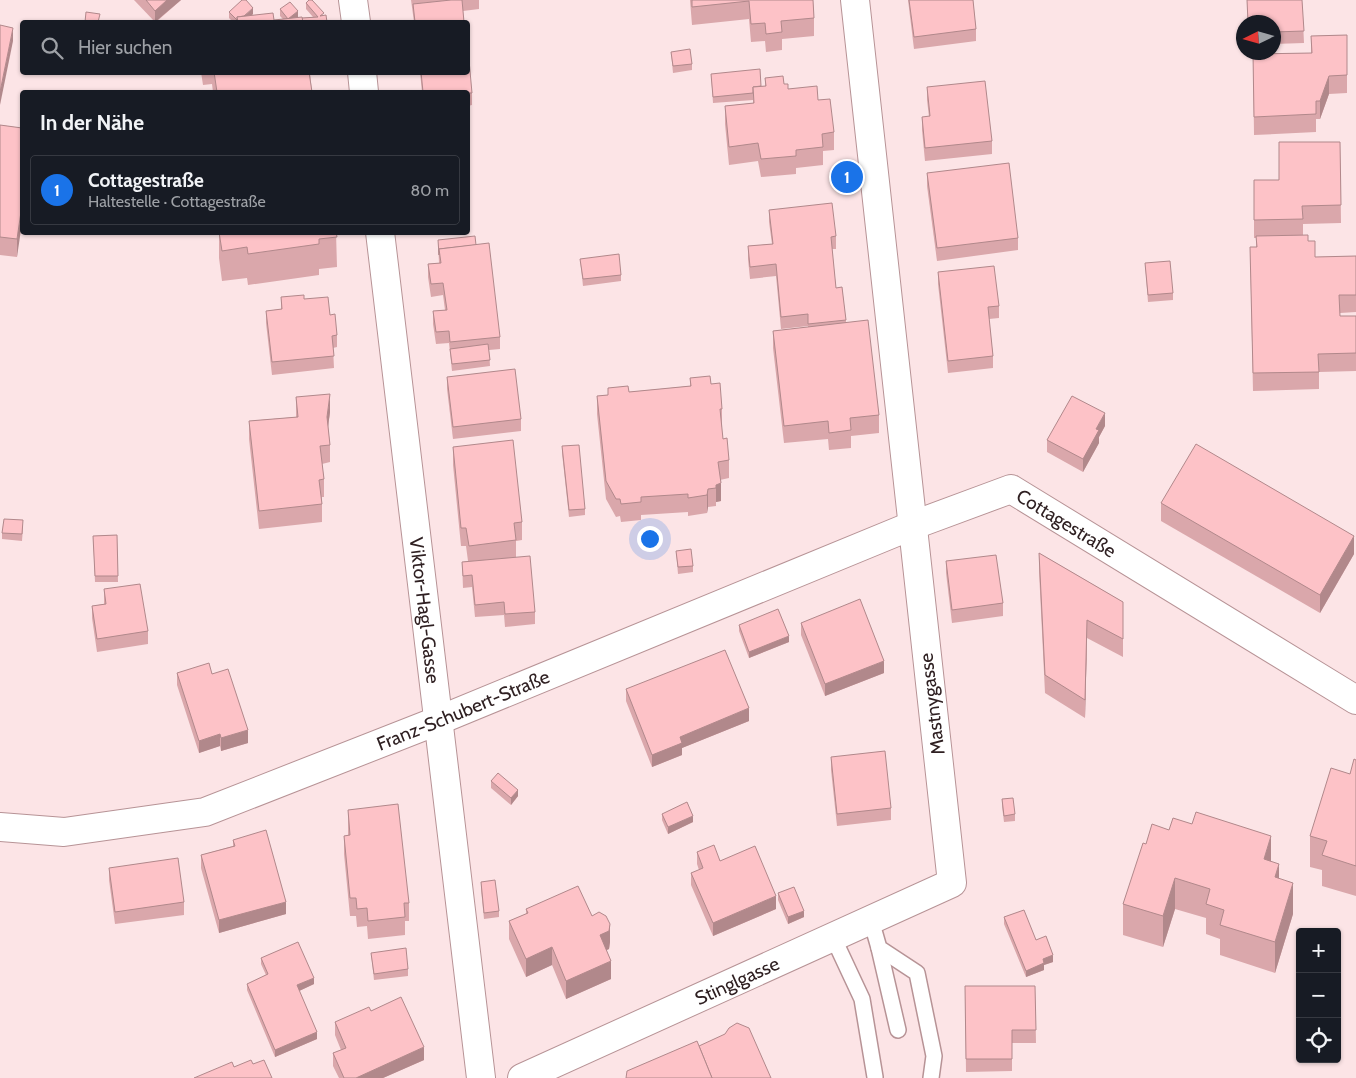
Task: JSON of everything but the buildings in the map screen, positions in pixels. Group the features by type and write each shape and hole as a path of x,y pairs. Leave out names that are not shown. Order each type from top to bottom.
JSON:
{"street":[{"path":"353,0 356,20"},
{"path":"855,0 911,526"},
{"path":"362,75 364,90"},
{"name":"Viktor-Hagl-Gasse","path":"380,235 481,1078"},
{"name":"Cottagestraße","path":"911,526 1011,490 1356,700"},
{"name":"Franz-Schubert-Straße","path":"0,827 64,832 205,812 437,721 911,526"},
{"name":"Mastnygasse","path":"911,526 952,883"},
{"name":"Stinglgasse","path":"522,1078 952,883"}],"lane":[{"path":"871,920 898,1030"},
{"path":"833,937 862,999 876,1077"},
{"path":"879,948 917,973 934,1056 931,1078"}],"place":[{"name":"Cottagestraße","path":"847,177"}]}
